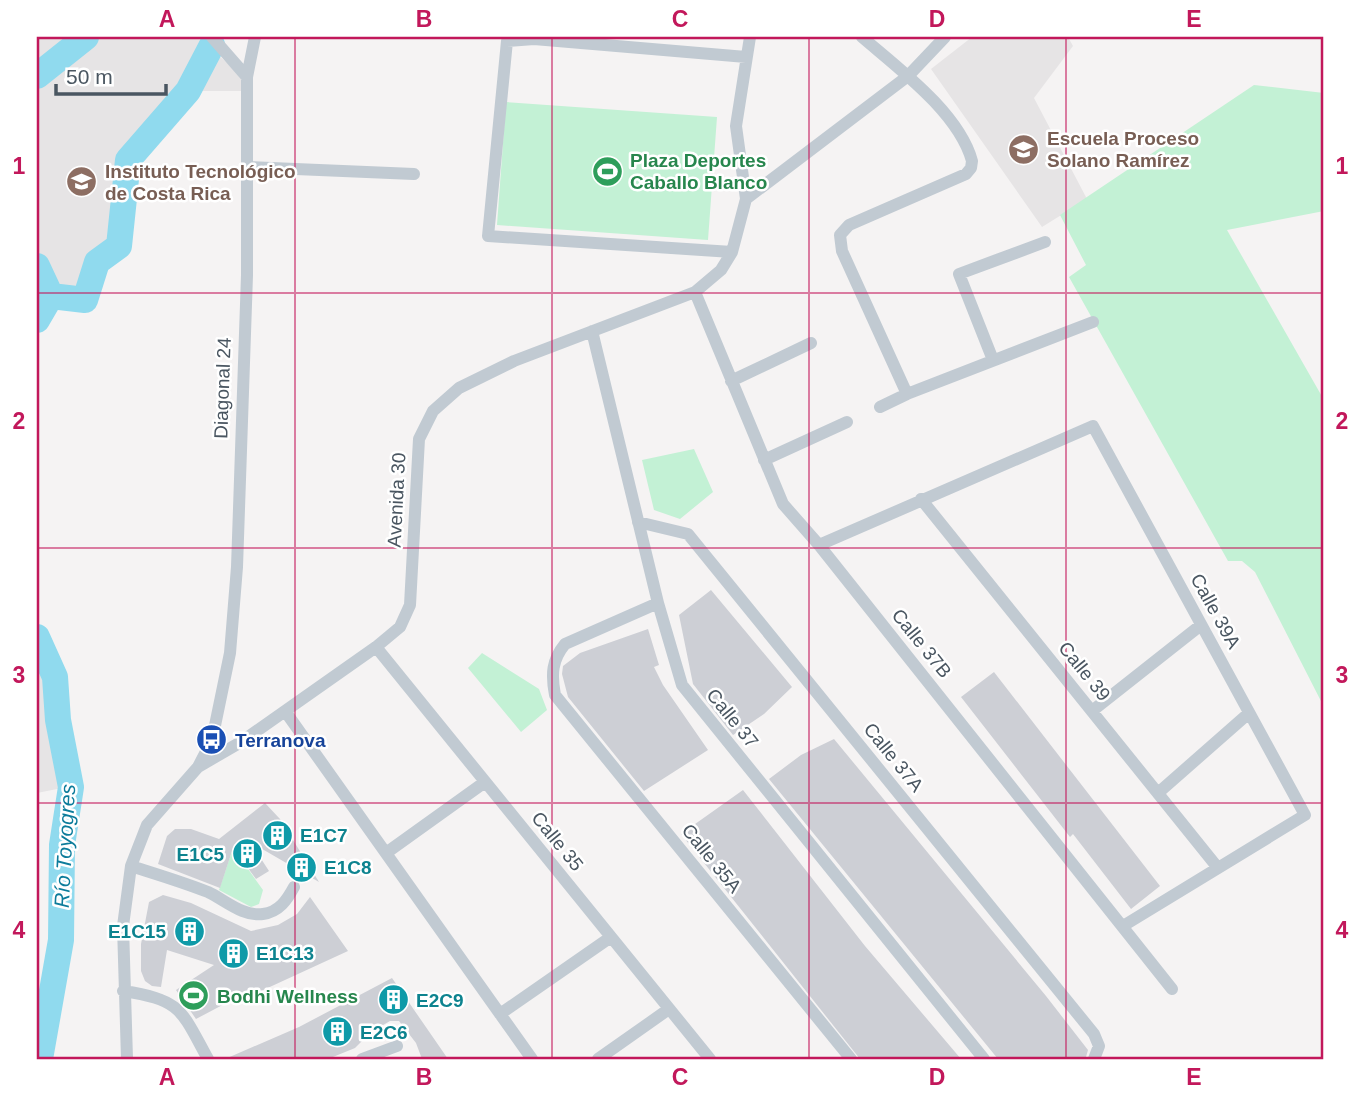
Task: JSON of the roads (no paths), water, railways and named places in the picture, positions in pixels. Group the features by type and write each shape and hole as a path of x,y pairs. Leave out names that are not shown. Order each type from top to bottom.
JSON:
{"street":[{"path":"212,37 247,77"},
{"name":"Diagonal 24","path":"198,767 212,740 230,653 237,567 248,167 247,77 255,37"},
{"path":"750,37 736,126 746,200 908,76 945,37"},
{"path":"862,37 908,76 949,121 972,161 966,174 842,230 839,243 842,251 907,394"},
{"path":"732,253 488,236 507,41 534,38 746,57"},
{"path":"248,167 414,174"},
{"name":"Avenida 30","path":"198,767 241,743 400,627 410,605 419,439 433,411 459,388 503,366 695,292 721,270 732,253 746,200"},
{"path":"993,360 960,274 1045,242"},
{"name":"Calle 37B","path":"695,292 783,504 819,545 1172,989"},
{"path":"880,407 1093,322"},
{"name":"Calle 37","path":"592,331 677,675 688,694 984,1059"},
{"path":"731,381 811,343"},
{"path":"764,460 847,422"},
{"name":"Calle 39A","path":"921,499 1093,426 1305,815 1218,868"},
{"path":"819,545 921,499"},
{"name":"Calle 39","path":"921,499 1218,868"},
{"name":"Calle 37A","path":"638,523 688,534 1094,1034 1099,1046 1094,1059"},
{"name":"Calle 35A","path":"658,603 565,644 555,656 551,678 555,695 851,1059"},
{"path":"1092,711 1201,625"},
{"name":"Calle 35","path":"376,647 710,1059"},
{"path":"285,711 532,1059"},
{"path":"1158,793 1249,713"},
{"path":"127,1059 123,991 125,894 131,866 146,825 198,767"},
{"path":"386,853 485,782"},
{"path":"131,866 209,893 248,913 260,915 272,912 286,902 294,887"},
{"path":"1123,926 1218,868"},
{"path":"500,1014 611,937"},
{"path":"123,991 160,996 180,1009 208,1059"},
{"path":"598,1059 669,1009"},
{"path":"362,1059 397,1046"}],"waterway":[{"name":"Río Toyogres","path":"37,76 86,37"},
{"path":"51,296 85,300 97,262 119,246 128,160 188,91 212,45"},
{"name":"Río Toyogres","path":"37,266 51,296 37,320"},
{"name":"Río Toyogres","path":"37,637 55,677 58,720 71,787 62,845 61,940 40,1059"}],"place":[{"name":"Escuela Proceso Solano Ramírez","path":"1024,149"},
{"name":"Plaza Deportes Caballo Blanco","path":"607,171"},
{"name":"Instituto Tecnológico de Costa Rica","path":"82,182"},
{"name":"Terranova","path":"212,740"},
{"name":"E1C7","path":"277,835"},
{"name":"E1C5","path":"247,854"},
{"name":"E1C8","path":"301,867"},
{"name":"E1C15","path":"189,931"},
{"name":"E1C13","path":"233,953"},
{"name":"Bodhi Wellness","path":"194,996"},
{"name":"E2C9","path":"393,1000"},
{"name":"E2C6","path":"337,1032"}]}
